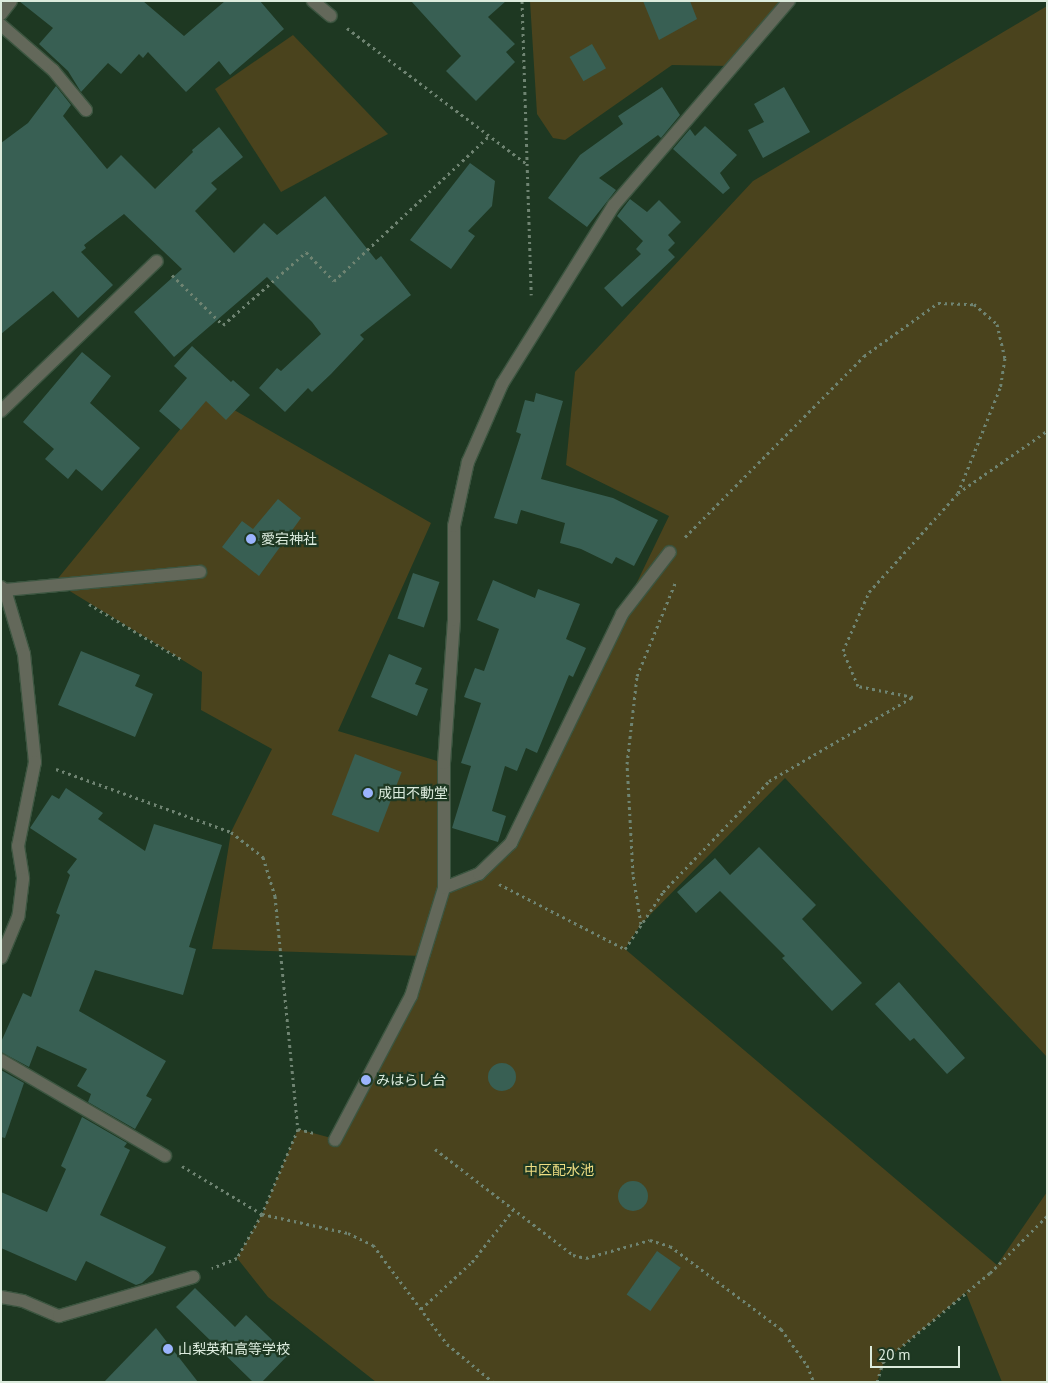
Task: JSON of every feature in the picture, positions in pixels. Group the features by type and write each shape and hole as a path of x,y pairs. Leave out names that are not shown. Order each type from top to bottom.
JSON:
{"street":[{"path":"1,14 11,1"},
{"path":"313,1 331,16"},
{"path":"335,1140 411,996 444,888 444,763 454,620 454,526 468,462 502,384 614,205 789,1"},
{"path":"1,25 53,70 86,110"},
{"path":"1,410 157,260"},
{"path":"444,888 479,874 511,843 622,614 670,552"},
{"path":"1,958 18,918 23,880 18,846 35,762 24,654 3,588 200,572"},
{"path":"1,1060 165,1156"},
{"path":"1,1297 24,1300 58,1316 193,1276"}],"path":[{"path":"522,1 532,334"},
{"path":"331,16 527,164"},
{"path":"157,260 223,325 306,252 334,281 489,136"},
{"path":"641,924 633,874 627,764 637,676 677,584 670,552 864,356 938,303 974,304 997,324 1005,358 1000,388 958,493"},
{"path":"479,874 625,949 664,892 768,781 913,697 858,686 843,651 869,592 958,493 1047,431"},
{"path":"56,585 181,659"},
{"path":"35,762 231,832 262,857 275,896 298,1129 262,1214 237,1258 193,1276"},
{"path":"435,1149 572,1256 586,1258 650,1240 670,1246 781,1329 807,1365 814,1382"},
{"path":"165,1156 262,1214 348,1233 373,1245 446,1344 493,1382"},
{"path":"421,1309 472,1262 513,1210"},
{"path":"877,1382 884,1362 990,1273 1047,1216"}],"green space":[{"path":"530,1 789,1 730,66 672,65 565,140 553,138 537,114"},
{"name":"中区配水池","path":"1047,6 1047,1057 785,778 641,924 625,949 997,1265 1047,1192 1047,1382 1002,1382 966,1293 970,1289 884,1362 877,1382 376,1382 268,1297 237,1258 262,1214 298,1129 335,1139 411,996 423,956 212,949 231,832 272,749 201,710 202,672 55,582 208,395 431,523 338,731 444,763 444,888 479,874 511,843 669,516 566,465 575,372 753,181"},
{"path":"293,35 388,134 281,192 215,89"}],"building":[{"path":"19,1 143,1 184,36 225,1 260,1 284,29 230,75 219,61 186,92 148,52 143,58 139,54 121,74 108,63 81,92 68,71 39,44 53,28"},
{"path":"411,1 506,1 488,17 515,44 506,52 515,62 476,101 446,71 461,56"},
{"path":"643,1 690,1 697,19 659,40"},
{"path":"592,44 606,68 583,81 569,57"},
{"path":"56,86 71,105 63,116 107,169 121,155 155,189 193,152 192,150 219,127 243,157 211,183 217,189 195,211 234,253 264,223 277,235 325,196 376,260 381,256 411,295 360,335 364,339 331,374 312,392 308,388 285,412 259,388 277,368 281,371 321,334 312,322 267,277 174,357 134,312 182,269 124,214 84,245 86,248 81,252 113,285 78,318 53,291 1,334 1,143 28,123"},
{"path":"662,87 680,115 661,138 658,135 599,178 616,190 587,227 548,198 580,155 623,124 618,116"},
{"path":"784,87 810,132 763,158 748,130 764,122 754,104"},
{"path":"705,126 737,155 720,173 730,188 723,194 673,149 690,129 695,136"},
{"path":"470,163 495,181 492,206 468,231 475,236 451,269 410,240"},
{"path":"630,199 647,212 659,200 681,222 668,235 675,243 668,250 675,257 622,307 604,288 641,254 636,249 643,241 617,216"},
{"path":"192,346 231,382 233,380 250,395 226,420 206,401 181,430 159,411 187,378 174,366"},
{"path":"82,352 111,376 90,403 140,448 102,491 76,469 68,479 45,459 54,449 23,422"},
{"path":"536,393 563,401 541,479 613,498 658,520 634,566 616,557 612,564 581,549 560,543 565,523 521,510 517,524 494,518 521,434 516,432 525,400 534,402"},
{"name":"愛宕神社","path":"278,499 301,518 259,576 222,547 242,521 253,529"},
{"path":"413,573 439,582 424,628 397,618"},
{"path":"493,580 535,598 538,589 580,604 566,639 586,648 573,677 569,675 537,753 526,748 517,771 505,766 492,811 506,816 498,842 452,828 471,766 461,763 481,703 464,697 475,668 484,671 499,629 477,620"},
{"path":"81,651 140,675 135,686 153,694 135,737 58,705"},
{"path":"389,654 422,668 415,684 428,689 417,716 371,697"},
{"name":"成田不動堂","path":"355,754 402,772 378,833 332,815"},
{"path":"66,788 103,813 98,819 145,851 154,824 222,845 189,947 196,949 183,995 95,970 79,1011 166,1061 146,1096 152,1099 135,1129 88,1102 91,1094 77,1086 87,1069 37,1046 29,1067 1,1052 1,1042 23,993 31,997 60,915 56,913 70,875 67,872 77,859 30,828 52,795 59,799"},
{"path":"759,847 816,905 802,919 862,983 832,1011 782,958 785,956 720,891 696,913 677,892 715,858 730,875"},
{"path":"899,982 965,1058 947,1074 914,1038 910,1041 875,1004"},
{"path":"502,1063 512,1067 516,1077 512,1087 502,1091 492,1087 488,1077 492,1067"},
{"path":"1,1070 24,1083 5,1138 1,1137"},
{"path":"82,1117 127,1143 124,1147 130,1150 100,1215 166,1247 153,1273 142,1283 136,1285 86,1261 76,1281 1,1248 1,1192 47,1212 66,1169 61,1166"},
{"path":"633,1181 639,1182 647,1190 647,1202 639,1210 633,1211 627,1210 619,1202 618,1196 619,1190 627,1182"},
{"path":"657,1251 681,1268 650,1311 627,1294"},
{"path":"195,1288 235,1327 246,1315 288,1355 262,1382 253,1382 176,1307"},
{"path":"156,1328 198,1382 104,1382"}],"place":[{"name":"愛宕神社","path":"251,539"},
{"name":"成田不動堂","path":"368,793"},
{"name":"みはらし台","path":"366,1080"},
{"name":"山梨英和高等学校","path":"168,1349"}]}
